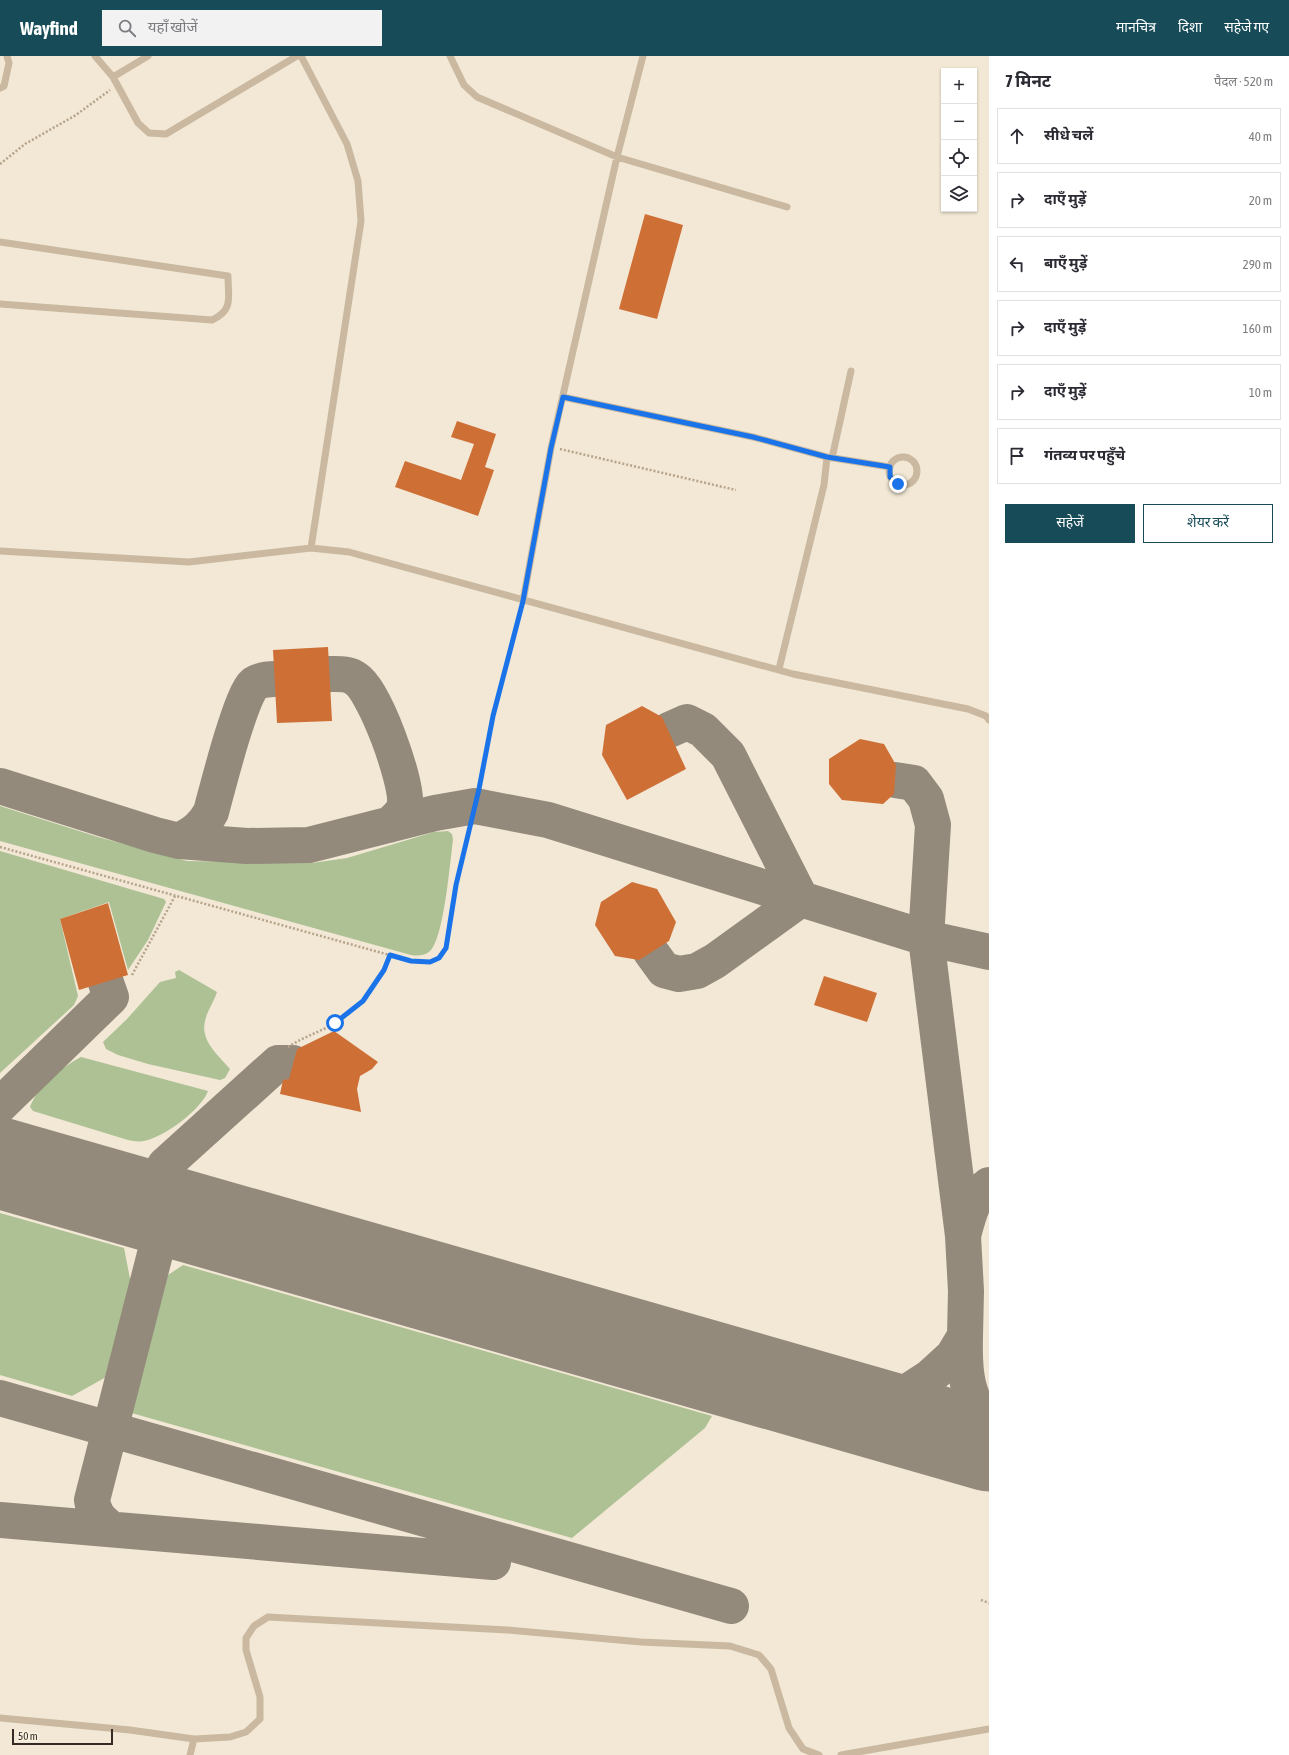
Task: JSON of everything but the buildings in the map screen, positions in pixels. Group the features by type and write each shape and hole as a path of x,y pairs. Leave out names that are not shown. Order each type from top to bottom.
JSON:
{"lane":[{"path":"0,88 4,86 9,63 7,56"},
{"path":"95,56 113,77 138,123 149,133 166,134 297,56"},
{"path":"113,77 148,56"},
{"path":"301,56 347,144 358,181 361,221 311,548"},
{"path":"450,56 464,85 478,97 617,157 787,207"},
{"path":"523,601 551,448 617,157 643,56"},
{"path":"0,242 228,276 228,308 222,316 212,320 0,304"},
{"path":"779,669 851,371"},
{"path":"563,397 753,437 830,457 890,467"},
{"path":"0,551 189,562 311,548 349,552 793,674 968,709 986,716 989,720"},
{"path":"0,1718 130,1730 194,1739 230,1737 246,1732 260,1719 260,1697 246,1650 246,1638 254,1626 268,1617 507,1630 642,1642 730,1646 759,1654 771,1669 789,1728 803,1749 819,1755"},
{"path":"841,1755 989,1729"},
{"path":"190,1755 194,1739"}],"path":[{"path":"0,164 25,144 76,115 117,85"},
{"path":"551,448 736,490"},
{"path":"0,847 411,961 430,962 439,958 446,948 456,885 479,789 493,716 523,601"},
{"path":"132,975 175,896"},
{"path":"288,1047 335,1023 363,1001 384,970 390,955"},
{"path":"981,1600 989,1603"}],"green space":[{"path":"0,806 98,837 187,861 312,863 347,858 434,832 448,831 452,834 453,840 446,900 439,933 429,952 416,956 411,955 0,841"},
{"path":"0,851 164,899 166,902 148,940 128,970 109,902 60,919 78,996 74,1005 0,1073"},
{"path":"179,970 217,992 206,1017 204,1028 208,1042 230,1069 225,1078 220,1080 148,1064 118,1055 106,1049 103,1042 127,1019 160,982 176,978 175,972"},
{"path":"81,1057 208,1091 198,1106 181,1122 161,1134 142,1141 128,1140 33,1111 30,1107 39,1091 45,1084 66,1066"},
{"path":"0,1213 124,1248 131,1284 108,1376 72,1396 0,1375"},
{"path":"183,1265 712,1416 705,1428 572,1538 128,1412 168,1275"}],"taxiway":[{"path":"330,674 343,674 353,677 364,687 372,700 388,737 401,776 405,803 401,813 389,825"},
{"path":"179,841 198,829 205,822 211,812 236,723 249,691 256,683 264,680 275,679"},
{"path":"651,952 664,970 679,974 697,971 715,961 801,899 728,755 703,730 687,722 669,730"},
{"path":"866,1411 907,1392 930,1377 953,1356 965,1336 966,1291 963,1236 926,938 933,825 926,799 914,783 895,780"},
{"path":"0,786 155,835 179,841 247,846 309,845 435,813 475,806 548,820 926,938 989,952"},
{"path":"0,1105 111,997 106,983"},
{"path":"165,1165 278,1063 293,1063"},
{"path":"963,1236 969,1215 978,1195 989,1185"},
{"path":"111,1529 98,1517 94,1510 92,1500 166,1211"},
{"path":"965,1336 965,1362 968,1384 975,1405 989,1428"},
{"path":"0,1398 731,1606"},
{"path":"0,1520 493,1562"}],"runway":[{"path":"0,1163 989,1446"}],"route":[{"path":"335,1023 363,1001 384,970 390,955 411,961 430,962 439,958 446,948 456,885 479,789 493,716 523,601 551,448 563,397 753,437 827,457 890,467 890,477 898,484"}]}
